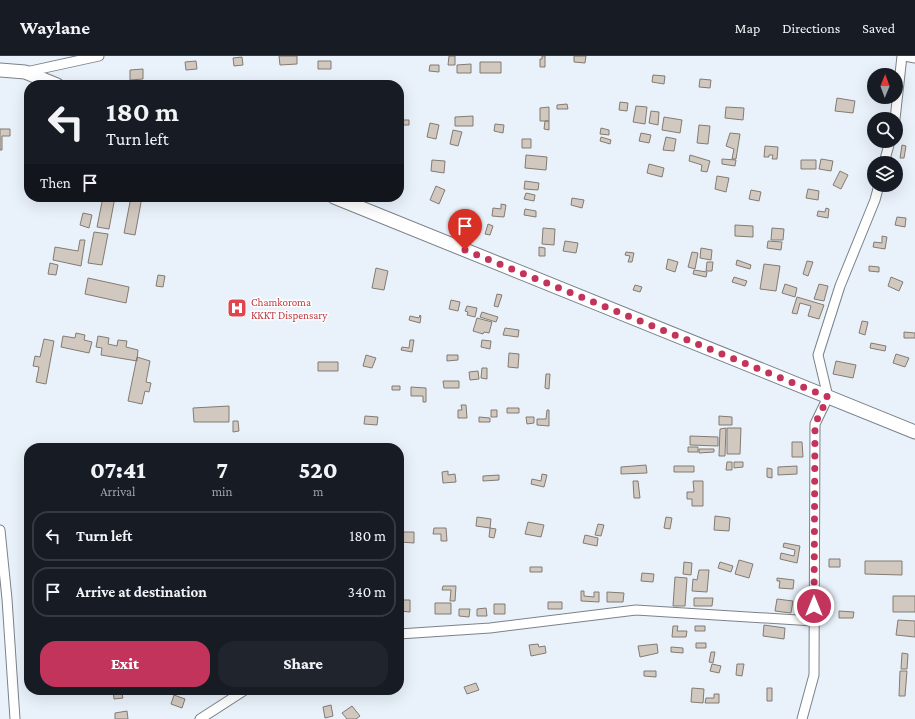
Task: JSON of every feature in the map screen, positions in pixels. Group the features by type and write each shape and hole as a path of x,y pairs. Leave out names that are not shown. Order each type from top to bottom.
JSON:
{"street":[{"path":"0,70 25,72 99,56"},
{"path":"896,112 903,56 915,58"},
{"path":"25,72 44,80"},
{"path":"802,719 814,675 815,424 828,397 818,355 840,286 877,192"},
{"path":"346,202 915,432"},
{"path":"0,530 7,599 15,719"},
{"path":"404,634 490,628 636,610 814,621"},
{"path":"200,719 237,695"}],"building":[{"path":"279,56 297,56 297,64 280,65"},
{"path":"449,56 455,56 455,65 448,65"},
{"path":"542,56 545,56 545,67 540,67 540,59 542,59"},
{"path":"574,56 586,56 585,63 574,62"},
{"path":"242,57 243,65 234,66 233,58"},
{"path":"196,61 197,69 186,70 185,62"},
{"path":"318,61 331,61 331,69 318,69"},
{"path":"480,62 501,62 501,73 480,73"},
{"path":"471,64 471,73 457,73 457,65"},
{"path":"430,65 439,65 439,72 429,71"},
{"path":"143,69 143,79 130,80 130,70"},
{"path":"653,75 665,76 664,84 652,82"},
{"path":"700,79 711,80 710,88 699,87"},
{"path":"837,98 855,101 853,113 835,111"},
{"path":"620,102 628,103 627,111 619,110"},
{"path":"567,104 568,109 557,109 557,105"},
{"path":"636,106 647,107 645,124 633,122"},
{"path":"549,107 549,121 540,121 540,108"},
{"path":"726,107 744,108 743,120 725,118"},
{"path":"651,111 659,112 658,125 649,123"},
{"path":"473,116 473,126 455,126 455,117"},
{"path":"664,117 682,120 680,133 662,130"},
{"path":"404,120 409,120 409,125 404,125"},
{"path":"545,121 549,121 549,130 544,129"},
{"path":"430,123 439,125 436,139 427,137"},
{"path":"495,124 504,125 503,133 494,131"},
{"path":"699,125 710,126 708,144 697,143"},
{"path":"601,128 609,130 609,135 600,134"},
{"path":"0,129 10,129 10,136 2,136 2,150 0,150"},
{"path":"453,130 462,132 458,146 450,144"},
{"path":"641,133 651,135 649,143 639,141"},
{"path":"730,133 740,134 736,159 732,159 734,149 726,146"},
{"path":"601,137 611,140 610,144 600,141"},
{"path":"666,137 676,139 674,151 663,150"},
{"path":"522,139 531,139 531,148 522,148"},
{"path":"903,145 906,146 904,158 903,156 900,156"},
{"path":"765,146 778,147 777,159 772,159 773,155 764,157"},
{"path":"526,155 547,157 546,170 525,168"},
{"path":"690,155 710,161 707,172 701,171 702,165 689,161"},
{"path":"722,159 736,160 735,166 722,164"},
{"path":"821,159 833,161 831,171 819,169"},
{"path":"432,160 445,161 444,173 431,171"},
{"path":"801,160 816,160 816,169 801,169"},
{"path":"649,164 664,168 662,177 647,173"},
{"path":"840,171 848,175 841,189 833,185"},
{"path":"717,176 729,178 726,192 715,189"},
{"path":"525,181 539,183 538,190 524,189"},
{"path":"436,186 445,190 439,204 430,200"},
{"path":"808,189 819,191 818,200 806,198"},
{"path":"751,190 761,192 759,201 749,199"},
{"path":"526,193 535,195 534,201 524,199"},
{"path":"572,198 584,200 582,208 571,205"},
{"path":"102,202 114,202 109,229 97,227"},
{"path":"130,202 141,202 135,235 124,233"},
{"path":"501,204 506,205 504,217 492,216 493,208 501,209"},
{"path":"826,208 829,209 828,218 817,216 818,211 825,212"},
{"path":"525,209 536,211 536,217 524,215"},
{"path":"83,213 92,215 89,228 80,225"},
{"path":"897,217 906,218 905,227 895,225"},
{"path":"488,224 493,226 490,235 485,234"},
{"path":"735,225 753,226 753,237 735,236"},
{"path":"543,228 555,229 554,245 542,244"},
{"path":"772,228 784,229 783,240 771,240"},
{"path":"94,232 108,234 102,265 88,263"},
{"path":"882,236 887,237 885,249 873,247 874,242 882,243"},
{"path":"80,240 85,240 81,266 53,260 55,247 78,251"},
{"path":"565,241 578,243 576,253 563,251"},
{"path":"768,241 782,242 781,250 767,248"},
{"path":"539,247 545,248 545,256 539,256"},
{"path":"701,248 712,250 711,260 700,258"},
{"path":"626,252 634,253 632,262 628,262 630,256 625,255"},
{"path":"692,252 698,253 695,269 688,267"},
{"path":"668,259 678,262 675,272 666,269"},
{"path":"737,260 751,265 750,269 736,265"},
{"path":"807,261 813,262 808,276 803,274"},
{"path":"707,262 713,262 712,271 706,271"},
{"path":"50,263 58,265 56,275 48,274"},
{"path":"764,264 780,266 776,291 760,289"},
{"path":"869,266 879,267 879,272 869,271"},
{"path":"376,268 388,271 384,290 372,288"},
{"path":"694,270 707,272 706,277 693,274"},
{"path":"158,275 165,276 163,287 156,286"},
{"path":"734,277 747,281 745,286 732,282"},
{"path":"891,277 903,282 899,291 888,286"},
{"path":"88,278 129,287 126,303 85,294"},
{"path":"785,284 797,288 795,297 782,293"},
{"path":"819,284 828,286 824,301 814,299"},
{"path":"635,285 642,287 640,292 633,290"},
{"path":"497,294 502,295 498,307 494,306"},
{"path":"797,297 824,305 819,319 808,316 811,306 800,303 797,314 792,313"},
{"path":"451,300 460,302 458,311 449,309"},
{"name":"Chamkoroma KKKT Dispensary","path":"232,301 243,302 242,314 231,313"},
{"path":"467,306 477,308 475,317 467,315 468,312 465,311"},
{"path":"482,312 498,317 496,322 480,317"},
{"path":"420,315 420,323 409,320 410,316 419,318"},
{"path":"477,318 492,322 489,333 484,332 483,334 473,331"},
{"path":"862,321 868,322 865,335 859,333"},
{"path":"505,328 519,330 518,337 503,335"},
{"path":"904,332 915,333 915,338 904,338"},
{"path":"76,333 85,335 84,340 92,342 89,353 61,347 63,336 75,338"},
{"path":"98,336 109,338 108,344 117,346 118,340 127,341 126,347 138,350 137,361 101,355 102,348 96,347"},
{"path":"44,339 54,341 46,384 36,382 39,367 33,366 35,356 40,357"},
{"path":"410,340 414,340 412,352 401,350 402,347 409,348"},
{"path":"482,340 491,341 490,349 481,347"},
{"path":"871,343 886,346 885,351 870,348"},
{"path":"509,353 519,354 518,368 508,367"},
{"path":"896,354 909,358 905,367 893,363"},
{"path":"366,355 376,358 372,368 363,366"},
{"path":"447,355 458,355 458,360 447,361"},
{"path":"137,357 150,361 146,382 151,383 149,392 145,391 142,404 128,401"},
{"path":"836,361 856,365 853,378 833,374"},
{"path":"318,362 338,362 338,371 318,371"},
{"path":"482,368 487,368 487,379 481,378"},
{"path":"478,371 479,379 470,380 469,372"},
{"path":"546,374 550,374 549,389 545,388"},
{"path":"443,381 459,381 459,388 444,388"},
{"path":"392,386 400,386 400,390 392,390"},
{"path":"411,387 426,388 426,402 423,402 423,396 411,396"},
{"path":"461,405 466,405 467,418 458,418 458,410 462,410"},
{"path":"229,406 229,422 194,422 193,408"},
{"path":"507,408 519,408 519,413 507,413"},
{"path":"491,410 497,410 497,417 491,417"},
{"path":"547,410 549,410 549,426 537,425 537,419 546,419"},
{"path":"365,416 378,417 377,425 364,424"},
{"path":"719,416 732,417 732,425 719,425"},
{"path":"479,417 490,418 490,422 479,422"},
{"path":"526,417 534,417 534,423 527,424"},
{"path":"233,421 238,421 239,431 233,432"},
{"path":"726,428 725,456 719,456 720,429"},
{"path":"727,428 741,428 740,454 727,454"},
{"path":"690,436 718,437 718,446 690,445"},
{"path":"792,442 802,442 803,457 792,457"},
{"path":"688,447 698,447 698,452 688,452"},
{"path":"699,449 714,449 714,452 699,453"},
{"path":"727,462 732,462 732,470 726,470"},
{"path":"734,462 743,462 743,467 734,468"},
{"path":"646,465 647,473 621,474 621,467"},
{"path":"674,466 694,466 694,472 674,472"},
{"path":"797,466 797,474 778,475 778,467"},
{"path":"767,468 772,469 772,478 767,477"},
{"path":"448,471 448,475 455,474 456,482 443,483 442,472"},
{"path":"542,474 547,475 544,487 531,484 532,479 541,481"},
{"path":"499,475 499,480 483,481 483,476"},
{"path":"633,481 638,481 640,498 634,498"},
{"path":"693,481 703,481 703,506 692,506 692,499 687,499 687,492 694,492"},
{"path":"715,516 730,518 729,531 714,530"},
{"path":"477,517 491,519 490,528 476,526"},
{"path":"666,517 672,518 670,529 664,528"},
{"path":"528,522 544,525 541,537 525,534"},
{"path":"598,524 604,525 601,536 595,535"},
{"path":"434,528 446,528 447,541 441,541 441,534 433,534"},
{"path":"490,528 496,529 494,538 489,537"},
{"path":"404,532 414,532 414,543 404,542"},
{"path":"585,535 598,538 597,546 583,543"},
{"path":"784,543 800,546 797,563 780,559 781,553 794,556 795,550 783,547"},
{"path":"829,559 840,559 840,567 829,567"},
{"path":"739,560 753,564 749,578 735,574"},
{"path":"865,561 902,561 902,575 865,574"},
{"path":"684,562 692,563 691,575 683,574"},
{"path":"720,562 733,566 731,572 718,568"},
{"path":"530,567 542,567 542,572 530,572"},
{"path":"699,570 709,570 707,592 692,591 693,579 697,580"},
{"path":"642,573 654,574 653,582 641,581"},
{"path":"675,577 687,578 685,606 673,606"},
{"path":"777,578 794,580 793,589 779,588 780,581 777,581"},
{"path":"443,586 456,586 455,601 450,601 451,590 442,590"},
{"path":"581,591 584,591 584,596 594,597 594,592 599,592 599,602 581,601"},
{"path":"607,592 624,593 623,602 607,602"},
{"path":"893,596 915,596 915,612 893,612"},
{"path":"694,598 713,598 712,606 694,606"},
{"path":"777,599 793,601 791,613 775,611"},
{"path":"404,600 410,600 410,612 404,611"},
{"path":"548,602 562,602 562,609 548,609"},
{"path":"435,603 451,603 451,614 435,614"},
{"path":"494,604 505,604 505,614 494,614"},
{"path":"486,608 487,616 477,616 477,609"},
{"path":"459,609 470,609 469,617 459,616"},
{"path":"839,611 854,612 853,618 839,618"},
{"path":"898,620 915,621 915,637 896,635"},
{"path":"764,625 785,628 784,639 763,636"},
{"path":"673,626 678,626 677,631 687,631 686,637 672,637"},
{"path":"695,626 705,626 705,631 695,631"},
{"path":"696,643 706,643 706,648 696,648"},
{"path":"538,644 539,647 545,646 546,653 531,656 529,645"},
{"path":"657,644 658,653 640,657 638,646"},
{"path":"671,647 683,648 683,653 671,652"},
{"path":"711,652 715,652 713,663 709,662"},
{"path":"902,653 908,654 907,669 901,669"},
{"path":"712,664 721,666 719,673 710,671"},
{"path":"737,664 744,664 742,676 736,675"},
{"path":"644,671 656,671 656,677 644,676"},
{"path":"900,671 907,671 905,696 899,696"},
{"path":"476,683 479,690 467,694 464,687"},
{"path":"692,688 704,689 703,703 691,702"},
{"path":"767,688 772,688 772,701 767,701"},
{"path":"714,694 719,694 719,703 705,703 706,698 714,698"},
{"path":"114,695 122,695 123,698 114,699"},
{"path":"174,695 185,699 182,708 171,704"},
{"path":"331,705 333,716 325,718 323,707"},
{"path":"352,706 360,716 356,719 347,719 342,713"},
{"path":"127,711 128,719 115,719 115,713"}],"place":[{"name":"Chamkoroma KKKT Dispensary","path":"237,308"}],"route":[{"path":"465,250 828,397 815,424 814,606"}]}
